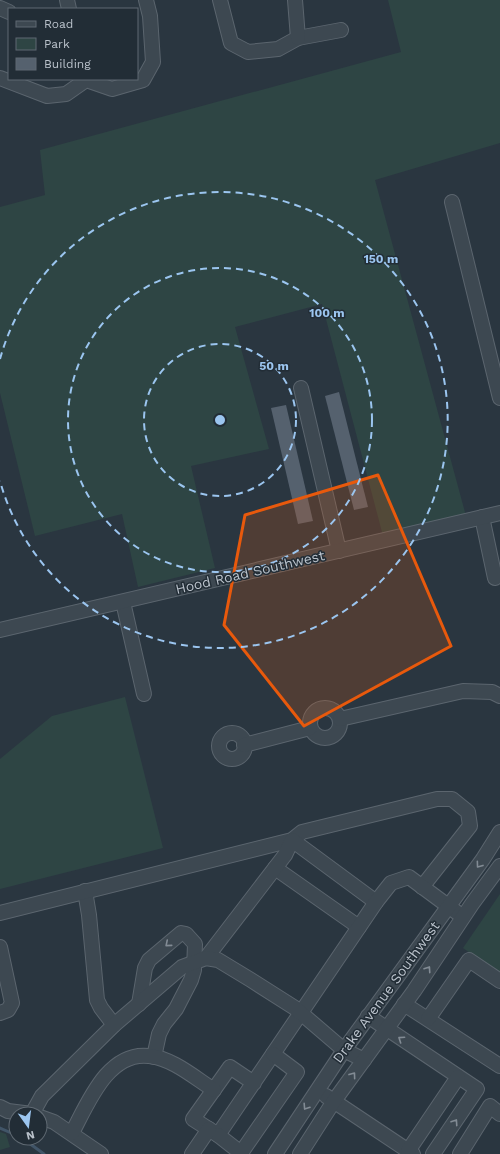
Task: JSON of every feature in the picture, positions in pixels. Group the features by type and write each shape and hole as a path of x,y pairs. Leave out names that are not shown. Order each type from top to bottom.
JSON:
{"street":[{"path":"0,78 47,96 66,94 86,80 112,89 143,80 153,62 150,16 146,0"},
{"path":"220,0 231,43 248,52 278,48 298,38 341,30"},
{"path":"295,0 298,38"},
{"path":"452,202 500,398"},
{"path":"301,388 339,551"},
{"name":"Hood Road Southwest","path":"0,630 500,513"},
{"path":"482,517 495,578"},
{"path":"123,602 144,694"},
{"path":"340,719 463,691 492,692 500,696"},
{"path":"320,708 330,708 335,711 340,719 339,729 336,734 327,738 317,736 310,728 310,718 316,710 320,708"},
{"path":"244,745 310,728"},
{"path":"0,913 292,840 302,832 438,799 452,799 468,812 470,826 422,887"},
{"name":"Drake Avenue Southwest","path":"275,1154 344,1050 500,832"},
{"path":"154,1057 159,1034 164,1024 176,1009 200,959 275,868 285,855 292,840"},
{"path":"292,840 376,902"},
{"name":"Drake Avenue Southwest","path":"300,1154 334,1101 404,1004 463,917 500,866"},
{"path":"275,868 359,928"},
{"path":"192,1154 213,1132 254,1083 302,1014 376,902 392,883 409,877 463,917"},
{"path":"85,892 90,915 97,1000 114,1025"},
{"path":"139,1004 147,964 181,933 186,934 195,944 200,959"},
{"path":"0,947 12,1003 8,1010 0,1013"},
{"path":"0,1107 8,1111 32,1114 42,1096 114,1025 182,966 200,959 218,960 302,1014 344,1050 364,1060"},
{"path":"428,1019 469,960 500,981"},
{"path":"404,1004 500,1066"},
{"path":"368,1016 477,1090 433,1154"},
{"path":"254,1083 230,1067 194,1119 241,1153 297,1072 273,1054"},
{"path":"72,1133 90,1099 111,1069 133,1057 154,1057 181,1068 214,1090"},
{"path":"317,1090 411,1152 458,1077"},
{"path":"460,1154 490,1106 500,1114"},
{"path":"48,1120 72,1133 101,1154"}],"highlighted area":[{"path":"378,475 451,646 304,726 224,625 245,515"}],"green space":[{"path":"388,0 500,0 500,143 375,180 466,516 383,536 322,304 235,327 269,449 191,466 215,568 138,587 122,514 35,536 0,393 0,207 45,195 40,150 401,52"},
{"path":"125,697 163,848 0,889 0,759 52,716"},
{"path":"500,894 500,974 463,948"},
{"path":"0,1132 6,1134 8,1146 10,1147 0,1150"}],"building":[{"path":"339,392 368,507 354,510 325,396"},
{"path":"286,405 313,521 298,524 271,408"}],"waterway":[{"path":"0,1128 8,1132"},
{"path":"33,1146 44,1154"}]}
